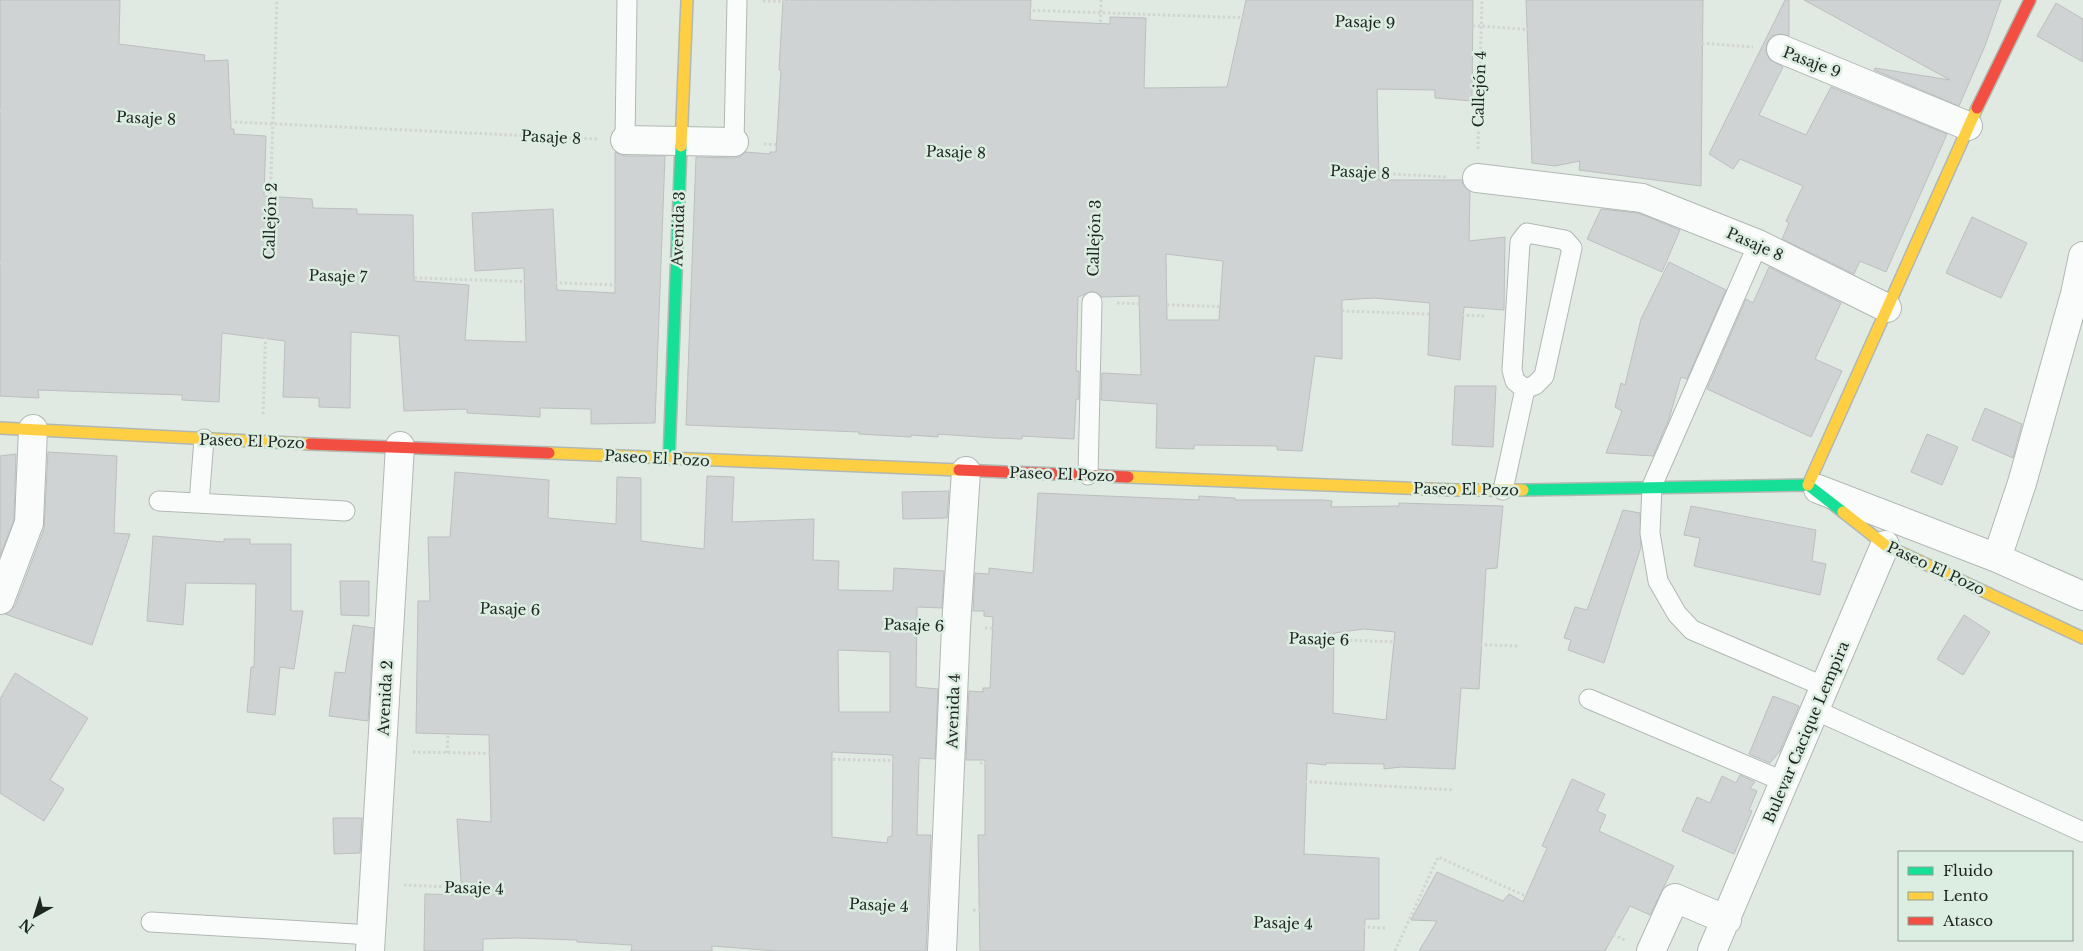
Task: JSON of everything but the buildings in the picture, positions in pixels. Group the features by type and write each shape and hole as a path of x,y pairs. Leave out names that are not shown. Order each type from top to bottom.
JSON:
{"street":[{"name":"Avenida 3","path":"669,459 687,0"},
{"path":"2030,0 1968,126 1808,485 1997,558 2083,596"},
{"name":"Pasaje 9","path":"1781,49 1968,126"},
{"path":"625,140 734,142"},
{"name":"Pasaje 8","path":"1477,178 1642,198 1758,244 1887,308"},
{"path":"1997,558 2022,483 2075,294 2083,256"},
{"name":"Paseo El Pozo","path":"0,428 262,443 400,446 966,471 1503,490 1604,490 1652,486 1808,485 1885,545 2083,638"},
{"path":"0,600 29,523 33,429"},
{"name":"Avenida 2","path":"370,944 400,446"},
{"name":"Avenida 4","path":"942,951 956,627 966,471"},
{"name":"Bulevar Cacique Lempira","path":"1712,951 1727,920 1885,545"},
{"path":"1641,947 1675,898 1727,920"}],"lane":[{"path":"625,140 627,0"},
{"path":"734,142 737,0"},
{"path":"1527,233 1565,240 1572,248 1544,376 1535,385 1525,389 1515,381 1512,370 1520,242 1527,233"},
{"path":"1758,244 1652,486 1650,533 1658,581 1677,614 1692,630 1820,699 2083,832"},
{"path":"1088,475 1092,302"},
{"path":"1503,490 1525,389"},
{"path":"198,504 204,439"},
{"path":"159,501 345,511"},
{"path":"1589,699 1785,782"},
{"path":"151,922 355,934 370,944"}],"path":[{"name":"Callejón 2","path":"262,443 277,0"},
{"name":"Callejón 3","path":"1092,302 1101,0"},
{"name":"Callejón 4","path":"1477,178 1482,0"},
{"name":"Pasaje 9","path":"755,1 1481,26 1781,49"},
{"name":"Pasaje 8","path":"0,111 625,140"},
{"name":"Pasaje 8","path":"734,142 1096,158 1477,178"},
{"name":"Pasaje 7","path":"0,263 676,286"},
{"name":"Pasaje 6","path":"447,753 455,607 956,627 1520,646"},
{"path":"1395,951 1438,858 1641,947"},
{"name":"Pasaje 4","path":"373,884 1385,928"}],"traffic: fast":[{"path":"669,459 681,146"},
{"path":"1523,490 1808,485 1843,512"}],"traffic: slow":[{"path":"681,146 687,0"},
{"path":"1808,485 1977,108"},
{"path":"0,428 310,444"},
{"path":"549,453 959,470"},
{"path":"1128,477 1455,490 1523,490"},
{"path":"1843,512 1885,545 2083,638"}],"traffic: jam":[{"path":"1977,108 2030,0"},
{"path":"310,444 549,453"},
{"path":"959,470 1128,477"}]}
